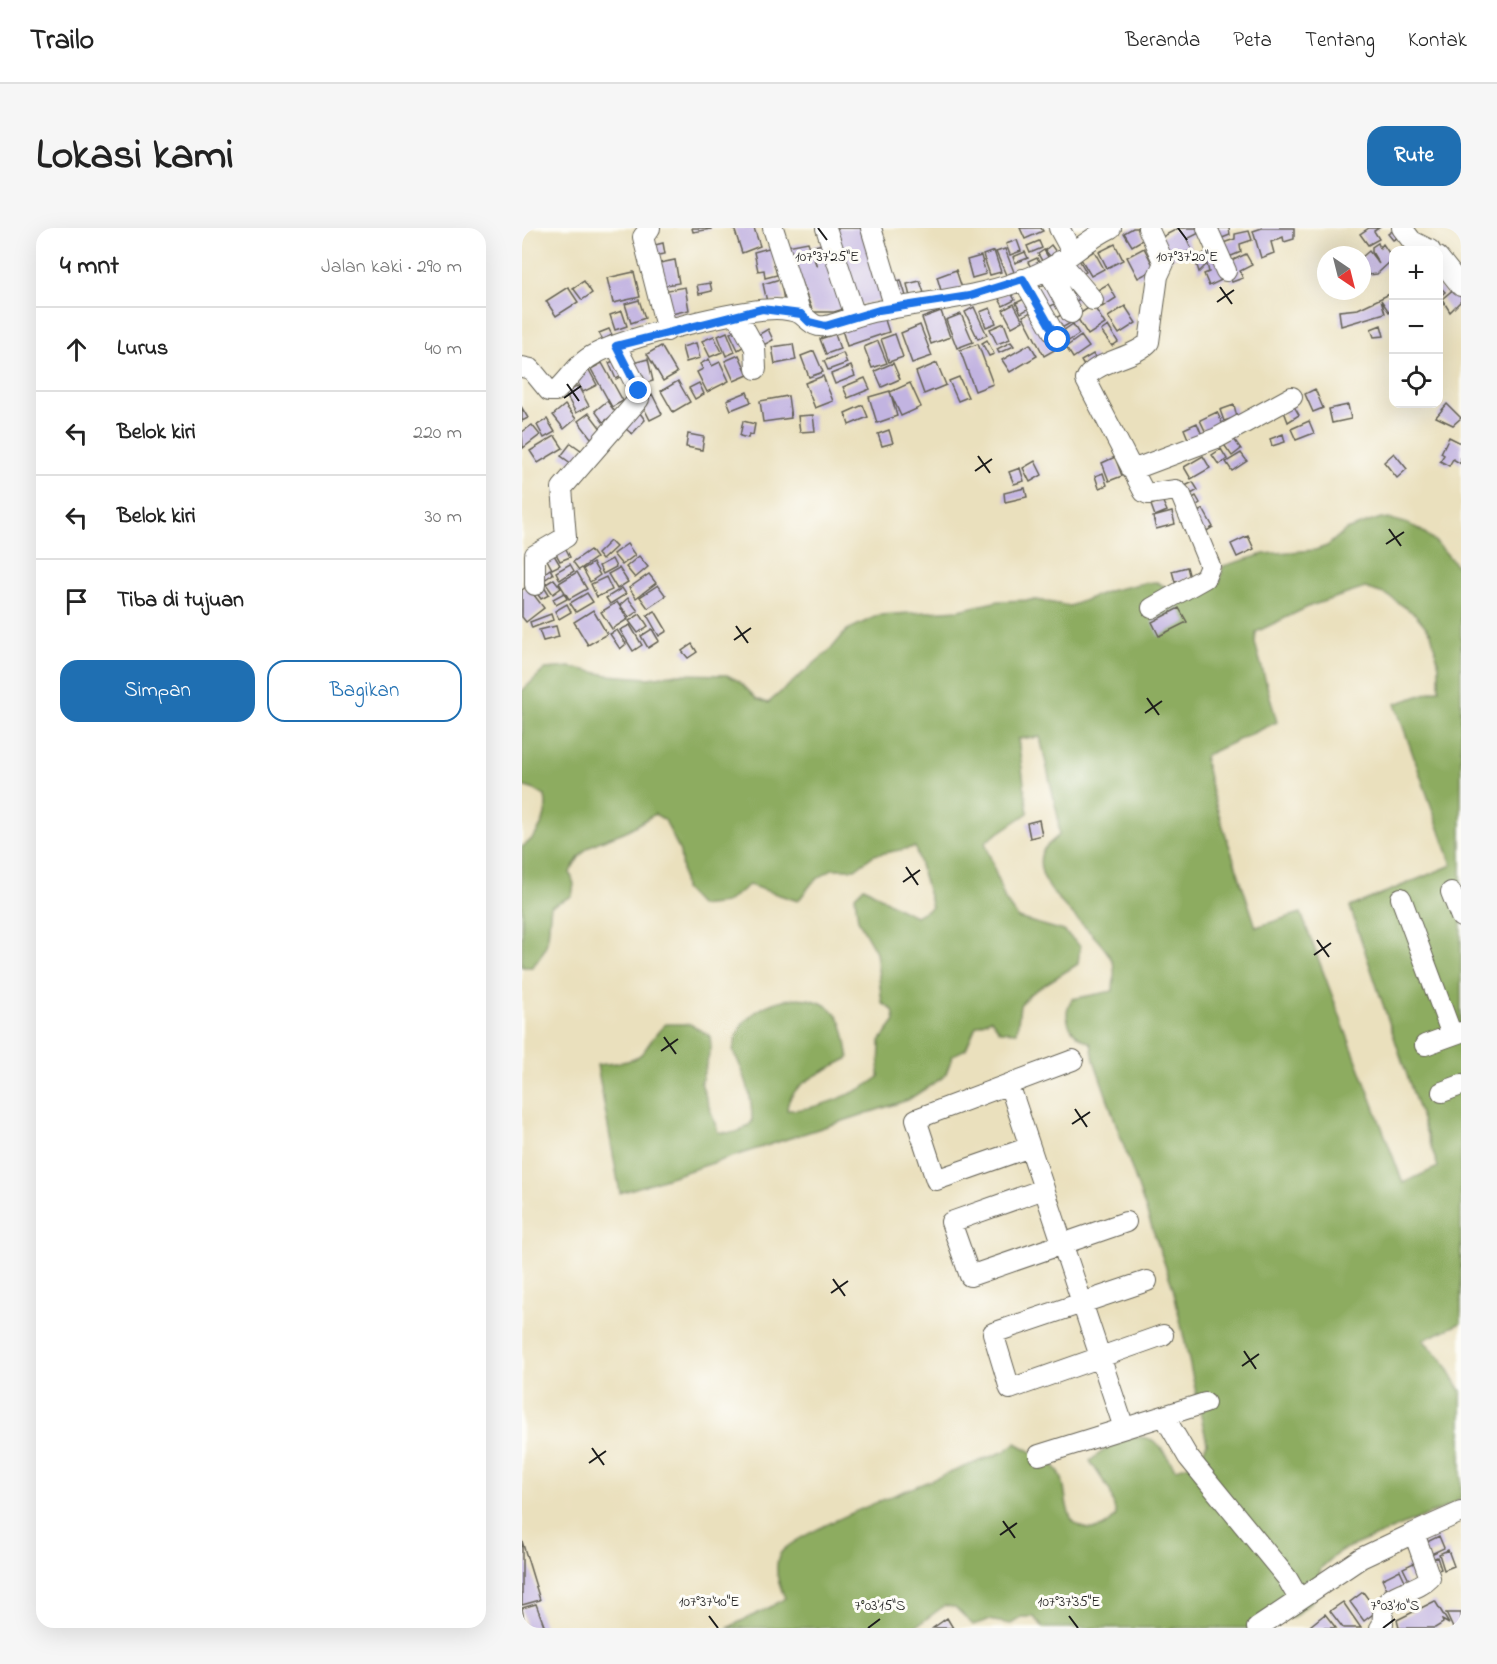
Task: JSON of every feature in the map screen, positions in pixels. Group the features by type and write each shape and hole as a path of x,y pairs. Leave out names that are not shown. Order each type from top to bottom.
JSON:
{"street":[{"path":"650,228 643,237 667,331"},
{"path":"773,228 801,314 809,322 818,326 895,308 969,296 1023,279 1060,261 1086,241 1111,228"},
{"path":"826,228 855,316"},
{"path":"871,228 895,308"},
{"path":"1059,228 1060,261 1071,313"},
{"path":"1148,228 1164,263 1158,276 1149,342 1142,349 1092,371 1086,380 1113,428 1140,487 1148,494 1173,490 1179,492 1210,566 1209,575 1205,578 1152,608"},
{"path":"1207,228 1226,271"},
{"path":"1402,228 1412,241 1422,246"},
{"path":"1060,261 1093,300"},
{"path":"1443,263 1461,286"},
{"path":"1023,279 1058,340"},
{"path":"522,367 531,369 549,391 556,391 582,362 616,346 667,331 762,309 801,314"},
{"path":"737,315 754,348 756,369"},
{"path":"535,585 535,555 566,537 562,488 639,399 639,391 616,346"},
{"path":"1132,470 1217,438 1292,397"},
{"path":"1451,892 1461,917"},
{"path":"1401,898 1457,1034 1425,1045"},
{"path":"1030,1147 936,1180 916,1119 1073,1060"},
{"path":"1009,1084 1124,1428"},
{"path":"1044,1189 951,1222 970,1276 1126,1222"},
{"path":"1147,1281 993,1333 1010,1389 1163,1335"},
{"path":"1039,1455 1205,1403"},
{"path":"1164,1416 1188,1457 1287,1578 1299,1599"},
{"path":"1257,1628 1361,1557 1461,1512"},
{"path":"1380,1628 1383,1624 1382,1612 1390,1599 1430,1578 1414,1533"}],"green space":[{"path":"1381,518 1408,524 1436,542 1461,571 1461,1323 1423,1340 1443,1360 1461,1391 1461,1498 1449,1506 1340,1551 1321,1568 1312,1601 1293,1618 1260,1616 1251,1628 1043,1628 1034,1617 1022,1617 1011,1624 988,1620 973,1625 955,1607 944,1606 914,1628 728,1628 785,1598 779,1582 777,1565 780,1554 792,1544 815,1530 848,1515 1005,1451 1016,1443 1045,1460 1059,1472 1069,1514 1073,1521 1089,1529 1105,1526 1116,1515 1110,1491 1090,1461 1104,1451 1130,1438 1148,1438 1161,1448 1175,1469 1191,1464 1202,1454 1207,1443 1173,1288 1094,1060 1091,1043 1078,1036 1067,1020 1072,999 1113,991 1114,966 1106,950 1055,896 1046,881 1041,867 1042,852 1059,835 1058,817 1040,737 1018,739 1028,813 985,842 1005,900 1018,918 1064,931 1080,946 1078,964 1031,993 1020,1005 1017,1032 1000,1031 991,1019 976,1026 966,1049 953,1055 945,1076 908,1100 620,1193 597,1065 635,1058 644,1051 656,1033 666,1024 690,1024 710,1036 711,1048 701,1083 718,1132 736,1132 752,1122 747,1085 733,1051 739,1031 751,1016 762,1008 787,999 801,998 826,1005 836,1014 843,1029 849,1058 810,1078 794,1092 787,1110 810,1108 848,1095 879,1077 880,1041 895,1021 893,1010 882,1003 876,952 858,920 855,896 864,887 916,916 932,907 915,847 874,855 855,869 832,869 813,882 798,901 749,885 725,903 700,906 684,889 680,852 665,820 655,814 626,831 587,848 570,872 574,884 572,896 551,906 548,938 543,952 532,967 522,967 522,847 538,831 544,818 546,803 545,796 522,786 522,691 545,669 570,667 608,675 648,678 678,674 727,675 739,681 757,699 768,703 831,649 847,630 879,615 959,610 999,601 1036,600 1070,606 1108,591 1157,582 1185,598 1220,582 1223,566 1264,554 1315,550 1327,546 1346,530","holes":["1365,588 1387,595 1416,615 1431,633 1439,666 1439,689 1395,704 1452,865 1350,907 1438,1167 1403,1183 1301,913 1256,927 1213,796 1204,756 1277,722 1255,643 1256,632 1310,606"]}],"building":[{"path":"692,228 711,228 711,229 693,232"},
{"path":"734,228 754,228 760,246 742,253"},
{"path":"834,228 867,228 885,300 857,305"},
{"path":"1020,228 1041,228 1043,231 1025,239"},
{"path":"1138,228 1144,239 1132,246 1124,233"},
{"path":"1179,228 1209,228 1187,239 1192,250 1169,260 1158,239"},
{"path":"1213,228 1229,228 1230,235 1217,240"},
{"path":"1262,228 1294,228 1294,239 1284,242 1283,237 1271,242 1274,253 1261,258 1253,231"},
{"path":"1369,228 1379,228 1374,231 1379,239 1368,245 1360,234"},
{"path":"1394,230 1401,236 1393,240 1388,234"},
{"path":"1249,231 1252,240 1240,244 1241,252 1224,259 1220,244 1235,239 1235,234"},
{"path":"1017,240 1021,251 1010,255 1006,244"},
{"path":"1039,241 1042,248 1030,253 1027,246"},
{"path":"808,242 817,267 811,247 826,243 847,308 834,312 813,312 787,246"},
{"path":"663,243 665,254 653,256 651,246"},
{"path":"1378,243 1380,248 1383,244 1389,253 1389,263 1377,274 1371,275 1371,254 1379,264 1372,252 1372,247"},
{"path":"1115,244 1123,260 1107,268 1099,252"},
{"path":"1051,245 1059,256 1053,260 1045,250"},
{"path":"776,246 779,258 773,259 777,275 765,278 764,270 758,271 754,252"},
{"path":"1144,248 1155,269 1138,278 1127,257"},
{"path":"1212,248 1226,278 1209,286 1204,274 1209,272 1207,264 1199,272 1195,259"},
{"path":"1005,249 1014,272 1006,275 996,252"},
{"path":"1044,250 1051,262 1045,266 1038,254"},
{"path":"994,251 1001,272 990,275 983,255"},
{"path":"1094,251 1104,269 1091,276 1081,259"},
{"path":"1025,252 1028,258 1015,263 1013,257"},
{"path":"1246,254 1252,265 1240,271 1243,278 1232,282 1225,264"},
{"path":"981,256 986,274 972,278 967,260"},
{"path":"1077,256 1086,272 1079,275 1070,260"},
{"path":"1037,258 1041,267 1033,271 1028,262"},
{"path":"675,260 679,283 661,286 655,264"},
{"path":"956,270 963,291 943,297 937,277"},
{"path":"634,272 640,297 613,303 607,278"},
{"path":"780,279 784,300 767,302 763,284"},
{"path":"901,280 906,296 898,299 893,282"},
{"path":"584,281 592,293 582,300 573,288"},
{"path":"920,281 924,293 910,297 907,284"},
{"path":"1049,282 1059,302 1045,309 1035,289"},
{"path":"710,283 712,291 699,294 697,285"},
{"path":"1078,284 1085,296 1071,304 1064,293"},
{"path":"1108,284 1116,298 1102,307 1094,292"},
{"path":"568,287 578,302 556,316 546,301"},
{"path":"685,287 689,310 667,315 662,291"},
{"path":"1455,288 1461,295 1461,301 1450,312 1443,298"},
{"path":"1010,291 1015,300 1003,306 998,297"},
{"path":"1389,294 1389,312 1381,300 1385,313 1341,326 1339,311 1358,309"},
{"path":"1030,296 1035,305 1021,313 1016,303"},
{"path":"639,300 645,318 631,323 625,304"},
{"path":"1014,304 1023,321 1012,327 1003,310"},
{"path":"1093,305 1105,324 1088,335 1076,316"},
{"path":"1125,306 1136,323 1119,334 1108,317"},
{"path":"974,307 987,335 978,339 965,312"},
{"path":"990,308 996,323 986,327 980,312"},
{"path":"1037,309 1058,348 1044,356 1023,316"},
{"path":"622,311 627,326 615,330 610,315"},
{"path":"941,311 950,337 931,344 922,318"},
{"path":"1068,311 1074,321 1060,329 1054,319"},
{"path":"961,314 973,342 957,348 946,320"},
{"path":"884,317 889,332 847,346 842,330"},
{"path":"1004,323 1010,339 997,344 990,329"},
{"path":"1073,324 1079,334 1064,344 1057,335"},
{"path":"920,325 932,356 912,363 901,333"},
{"path":"1381,325 1384,336 1374,337 1371,329"},
{"path":"1108,326 1118,342 1112,346 1101,331"},
{"path":"609,329 612,335 603,340 599,333"},
{"path":"768,329 773,340 758,348 753,338"},
{"path":"741,330 746,345 738,350 730,333"},
{"path":"727,332 735,352 726,356 718,336"},
{"path":"835,334 840,349 826,354 820,339"},
{"path":"895,334 903,357 889,362 881,339"},
{"path":"714,336 722,352 710,357 702,341"},
{"path":"1081,336 1089,347 1073,358 1066,347"},
{"path":"987,340 994,354 989,356 982,343"},
{"path":"878,341 887,363 872,368 864,347"},
{"path":"1011,342 1014,346 999,353 997,349"},
{"path":"696,343 700,358 686,362 682,347"},
{"path":"793,344 796,360 775,364 772,347"},
{"path":"978,344 993,384 975,391 960,350"},
{"path":"1030,344 1037,356 1010,372 1002,360"},
{"path":"661,346 677,373 663,381 647,354"},
{"path":"814,351 823,372 809,377 801,356"},
{"path":"843,353 847,363 828,370 824,361"},
{"path":"1093,354 1099,364 1087,371 1081,361"},
{"path":"739,355 748,375 734,381 725,361"},
{"path":"648,359 653,381 639,385 633,363"},
{"path":"709,359 712,366 720,362 729,381 707,392 697,372 703,369 700,364"},
{"path":"616,360 624,375 616,379 609,363"},
{"path":"602,363 623,401 612,407 591,369"},
{"path":"893,363 900,379 882,387 875,371"},
{"path":"937,363 946,385 924,394 916,372"},
{"path":"851,366 855,376 835,384 831,374"},
{"path":"589,370 597,385 583,392 575,377"},
{"path":"823,376 833,401 815,408 805,383"},
{"path":"959,377 968,397 958,401 949,381"},
{"path":"865,378 870,389 848,398 843,387"},
{"path":"678,381 690,402 673,412 661,391"},
{"path":"699,383 704,394 695,399 689,388"},
{"path":"910,383 921,407 901,416 890,392"},
{"path":"578,386 589,406 576,413 565,393"},
{"path":"1315,389 1323,408 1313,412 1305,394"},
{"path":"890,391 897,416 877,423 869,397"},
{"path":"747,392 751,402 731,410 727,400"},
{"path":"652,394 662,414 650,420 640,400"},
{"path":"788,396 791,418 763,422 760,401"},
{"path":"607,401 616,413 603,422 595,411"},
{"path":"1291,401 1299,415 1288,422 1282,406"},
{"path":"1447,404 1461,418 1453,425 1436,417"},
{"path":"565,405 576,419 564,429 553,415"},
{"path":"863,405 868,417 849,425 845,413"},
{"path":"1234,405 1237,417 1224,421 1220,410"},
{"path":"1348,405 1351,419 1332,423 1329,409"},
{"path":"522,408 528,418 522,421"},
{"path":"637,409 645,420 632,434 619,423"},
{"path":"1217,412 1224,427 1207,435 1200,420"},
{"path":"589,413 602,430 591,438 578,421"},
{"path":"813,415 815,431 800,432 798,416"},
{"path":"547,419 555,432 544,438 537,425"},
{"path":"743,421 755,424 753,435 749,434 748,438 740,436"},
{"path":"1309,421 1314,433 1296,440 1291,429"},
{"path":"1197,423 1202,435 1189,441 1184,429"},
{"path":"532,425 540,435 523,448 522,432"},
{"path":"889,430 893,443 882,446 878,434"},
{"path":"688,434 704,437 702,450 686,447"},
{"path":"1283,434 1285,442 1272,446 1270,439"},
{"path":"1231,435 1241,449 1232,456 1222,442"},
{"path":"555,436 563,448 538,463 530,451"},
{"path":"1449,437 1461,443 1461,464 1453,459 1449,466 1440,461 1444,455 1441,453"},
{"path":"571,443 585,453 575,466 561,456"},
{"path":"1221,449 1227,459 1219,465 1212,455"},
{"path":"1241,453 1247,461 1232,471 1226,462"},
{"path":"1394,453 1407,469 1397,478 1384,462"},
{"path":"1203,456 1210,468 1191,479 1184,467"},
{"path":"1115,457 1122,476 1109,481 1102,463"},
{"path":"1035,461 1042,475 1030,482 1023,468"},
{"path":"1020,468 1024,481 1014,484 1009,472"},
{"path":"1103,473 1107,485 1099,488 1095,476"},
{"path":"1193,482 1198,490 1186,497 1181,488"},
{"path":"1025,488 1027,497 1005,502 1004,493"},
{"path":"1196,496 1200,503 1191,509 1187,501"},
{"path":"1162,500 1167,511 1155,516 1151,505"},
{"path":"1203,509 1213,527 1202,534 1191,516"},
{"path":"1172,512 1175,524 1156,529 1153,517"},
{"path":"1248,536 1254,549 1237,557 1231,544"},
{"path":"610,541 616,547 602,560 597,554"},
{"path":"563,543 570,557 560,561 553,548"},
{"path":"627,544 635,555 622,565 613,554"},
{"path":"551,550 560,565 552,569 544,554"},
{"path":"590,550 596,558 579,570 573,562"},
{"path":"639,556 648,567 635,578 626,567"},
{"path":"612,559 616,567 603,574 599,566"},
{"path":"593,563 600,575 590,582 583,569"},
{"path":"570,564 574,571 560,580 556,572"},
{"path":"1187,567 1190,578 1175,582 1172,571"},
{"path":"619,568 628,582 617,589 608,574"},
{"path":"550,569 553,574 544,580 541,576"},
{"path":"577,572 587,589 569,599 559,583"},
{"path":"649,574 656,583 636,598 629,588"},
{"path":"606,577 612,590 597,597 591,584"},
{"path":"554,579 561,588 553,594 546,584"},
{"path":"658,585 666,596 648,608 640,597"},
{"path":"527,586 544,608 526,622 522,617 522,590"},
{"path":"544,587 549,595 541,599 536,592"},
{"path":"622,588 626,594 610,604 606,598"},
{"path":"564,593 567,599 556,605 553,599"},
{"path":"587,593 593,602 576,612 570,603"},
{"path":"628,598 638,611 629,617 620,605"},
{"path":"617,602 628,619 612,629 601,612"},
{"path":"567,604 571,612 559,619 555,611"},
{"path":"1179,608 1187,622 1159,636 1152,622"},
{"path":"593,610 607,634 588,645 574,622"},
{"path":"655,611 667,631 659,636 647,615"},
{"path":"551,614 553,620 532,628 530,622"},
{"path":"640,614 648,626 638,633 629,621"},
{"path":"630,625 642,645 633,651 620,630"},
{"path":"556,626 559,637 543,641 539,630"},
{"path":"652,629 659,641 648,648 641,636"},
{"path":"617,630 626,644 620,649 610,634"},
{"path":"692,644 697,652 688,658 682,651"},
{"path":"1039,820 1042,835 1030,838 1027,823"},
{"path":"1439,1536 1444,1548 1427,1556 1421,1545"},
{"path":"522,1541 540,1600 522,1605"},
{"path":"1448,1550 1454,1566 1444,1570 1439,1554"},
{"path":"1437,1557 1441,1569 1433,1572 1429,1560"},
{"path":"1420,1560 1426,1572 1409,1580 1403,1568"},
{"path":"1400,1570 1407,1585 1389,1594 1382,1579"},
{"path":"1363,1592 1377,1611 1364,1621 1350,1602"},
{"path":"1435,1601 1449,1624 1442,1620 1443,1623 1435,1628 1399,1628 1397,1620"},
{"path":"1343,1602 1361,1628 1343,1628 1330,1611"},
{"path":"536,1604 545,1628 522,1628 525,1626 522,1608"},
{"path":"1446,1613 1461,1613 1461,1628 1453,1628"},
{"path":"1325,1614 1336,1628 1311,1628 1310,1626"},
{"path":"947,1618 953,1628 933,1628"}],"route":[{"path":"639,391 616,346 667,331 762,309 780,309 801,314 809,322 825,326 879,310 969,296 1023,279 1058,340"}]}
